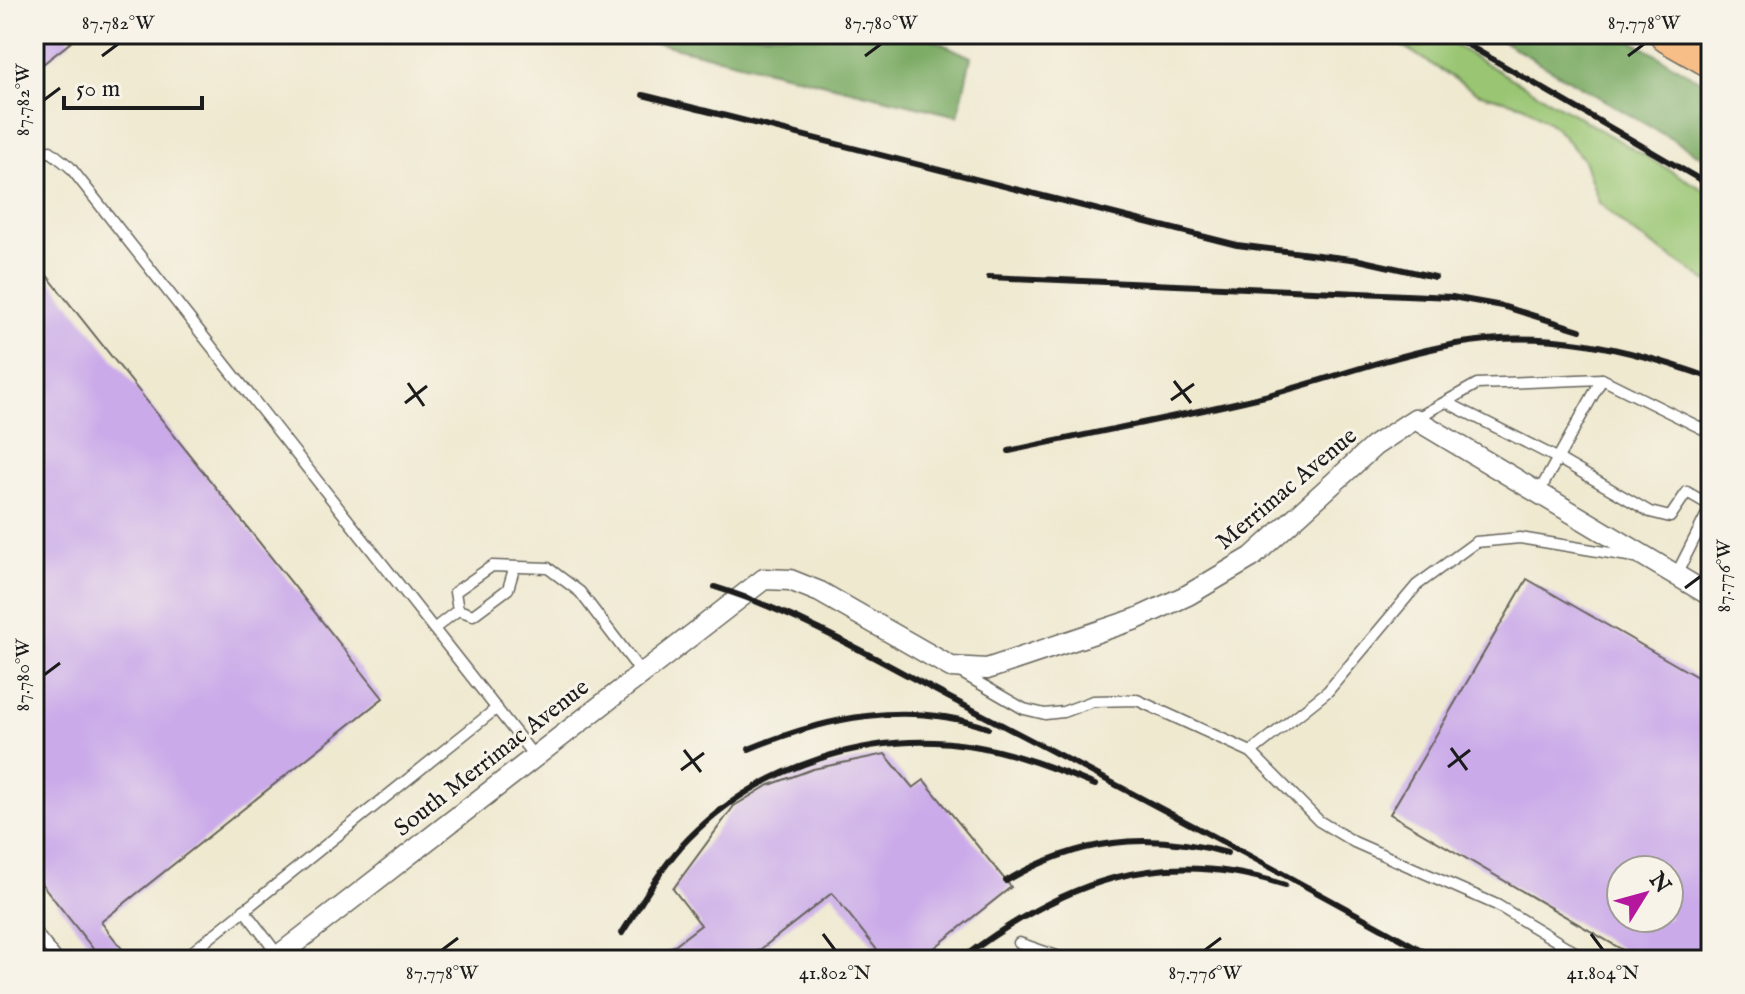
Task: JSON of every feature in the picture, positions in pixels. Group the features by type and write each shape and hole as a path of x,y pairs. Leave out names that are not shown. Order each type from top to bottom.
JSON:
{"highway":[{"path":"1669,34 1711,58"}],"street":[{"path":"1415,419 1711,596"},
{"name":"Merrimac Avenue","path":"740,595 764,579 790,580 820,592 951,667 987,669 1136,619 1188,595 1252,557 1374,446 1415,419"},
{"name":"South Merrimac Avenue","path":"276,958 740,595"}],"lane":[{"path":"34,158 50,151 70,167 534,756"},
{"path":"1539,492 1602,379"},
{"path":"1415,419 1477,384 1602,379 1711,433"},
{"path":"1446,402 1557,458 1650,512 1670,517 1687,492 1711,506 1676,575"},
{"path":"1251,752 1328,691 1417,585 1476,542 1520,538 1653,561"},
{"path":"458,610 455,592 492,566 548,568 565,579 604,621 641,672"},
{"path":"458,610 473,615 508,589 514,569"},
{"path":"435,628 458,610"},
{"path":"951,667 1024,709 1045,714 1063,712 1093,701 1137,700 1251,752 1319,821 1354,842 1497,905 1588,960"},
{"path":"182,960 497,708"},
{"path":"244,910 276,958"},
{"path":"34,930 58,960"},
{"path":"1019,943 1068,960"}],"green space":[{"path":"620,34 921,34 971,57 958,116"},
{"path":"1384,34 1435,34 1711,194 1711,284 1631,231 1599,203 1584,160 1555,127 1523,105 1477,93"},
{"path":"1490,34 1620,34 1711,87 1711,162"}],"building":[{"path":"34,34 65,34 71,42 34,71"},
{"path":"38,264 383,698 101,922 127,955 121,960 102,960 34,874 34,267"},
{"path":"1527,579 1711,685 1711,960 1640,960 1390,814"},
{"path":"885,754 913,788 924,780 1011,887 919,960 885,960 832,893 747,960 655,960 701,925 673,889 734,806 767,786 813,769"}],"railway":[{"path":"1449,34 1711,186"},
{"path":"643,95 1237,245 1359,260 1435,277"},
{"path":"989,277 1452,297 1502,306 1580,330"},
{"path":"1009,451 1237,403 1409,354 1489,340 1521,338 1585,344 1649,358 1711,378"},
{"path":"715,587 781,612 846,643 1207,833 1439,960"},
{"path":"749,749 807,728 867,716 927,715 988,728"},
{"path":"622,933 670,860 718,812 784,772 821,758 858,748 936,742 1005,753 1095,785"},
{"path":"1006,881 1059,856 1113,843 1169,842 1227,853"},
{"path":"960,960 1036,910 1113,878 1153,870 1195,869 1239,873 1285,885"}]}
